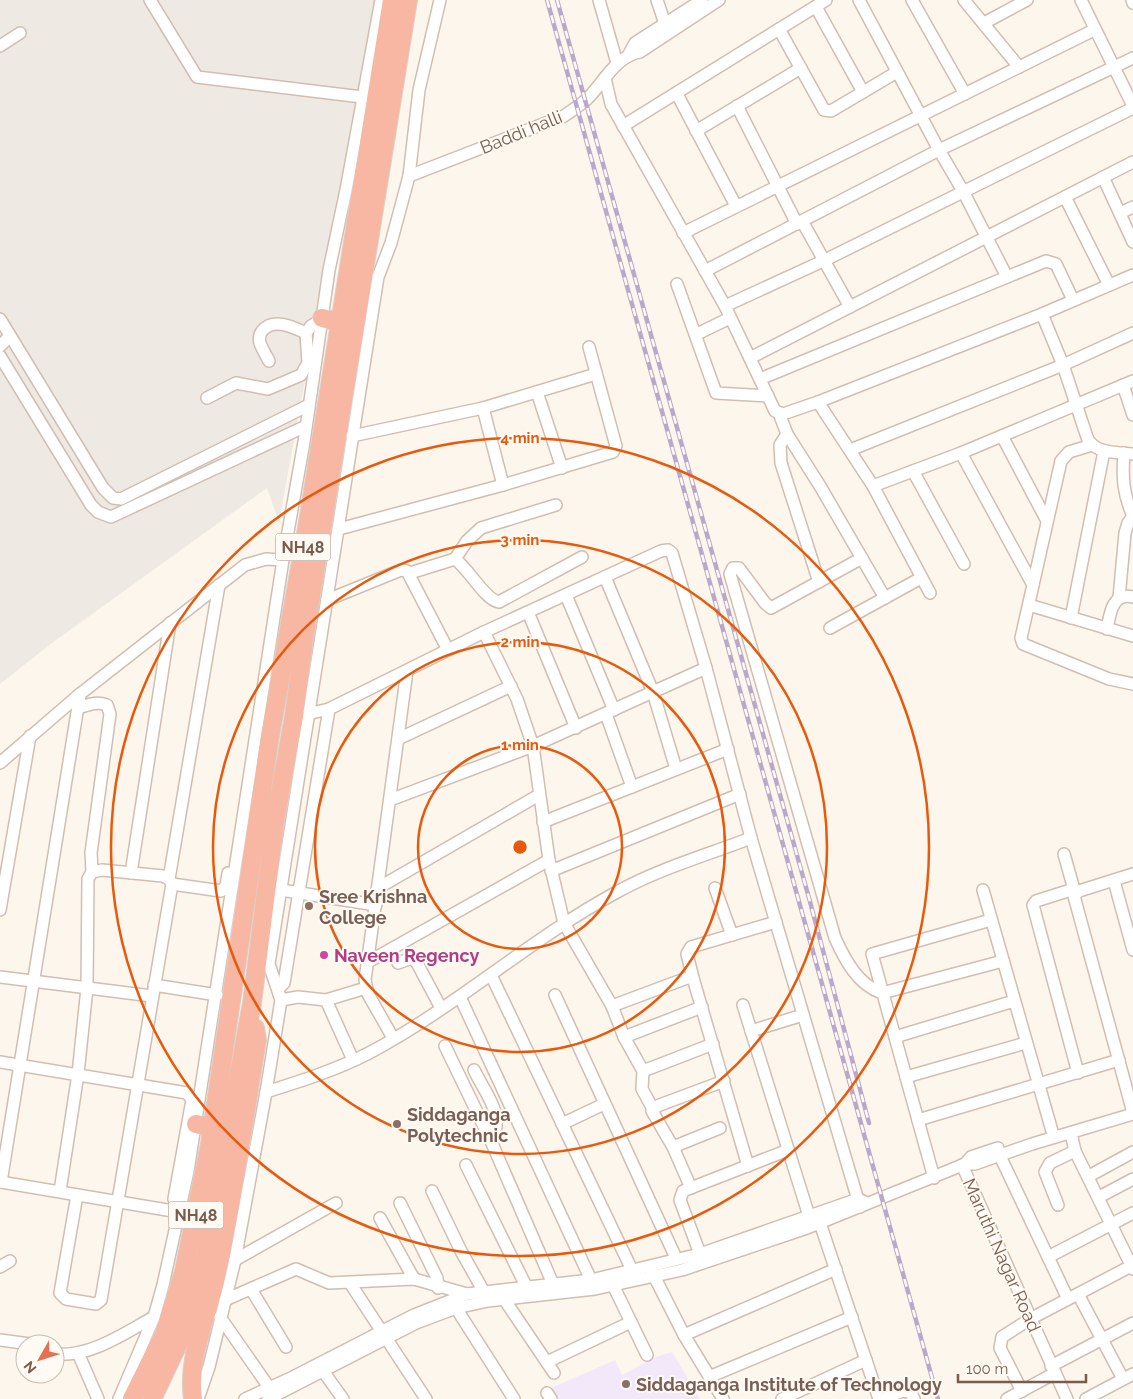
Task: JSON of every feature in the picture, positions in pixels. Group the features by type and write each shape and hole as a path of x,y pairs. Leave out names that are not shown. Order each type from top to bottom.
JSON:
{"highway":[{"name":"NH48","path":"132,1399 164,1334 184,1271 204,1126 268,705 308,522 327,320 392,0"},
{"name":"NH48","path":"152,1399 182,1338 204,1264 252,1003 275,821 294,716 304,639 408,0"},
{"path":"193,1399 191,1381 199,1336 218,1269 257,1040 252,1003"}],"street":[{"path":"150,0 197,77 362,97"},
{"path":"175,1212 204,1126 217,995 268,705 283,560 309,406 327,320 329,270 346,190 381,0"},
{"path":"280,994 271,974 269,964 339,529 352,436 378,276 391,243 409,176 420,90 440,0"},
{"path":"599,0 617,64"},
{"path":"657,0 665,24"},
{"path":"629,54 635,43 702,0"},
{"name":"Baddi halli","path":"409,176 564,116 588,98 617,64 629,54 640,52 718,0"},
{"path":"623,126 826,0"},
{"path":"859,0 988,237 1007,277"},
{"path":"912,0 965,94"},
{"path":"964,0 1019,67"},
{"path":"984,23 1027,0"},
{"path":"725,306 823,261 1133,107 1080,0"},
{"path":"816,6 863,92"},
{"path":"780,29 824,110 827,111 897,72"},
{"path":"683,233 777,184 921,116 1094,30"},
{"path":"0,46 20,34"},
{"path":"705,271 939,150 1133,58"},
{"path":"696,131 801,68"},
{"path":"604,78 611,104 725,306 775,411 779,413 783,414 818,402 1042,314 1133,275"},
{"path":"677,94 736,206"},
{"path":"588,98 611,104"},
{"path":"736,106 777,184 850,307"},
{"path":"750,358 1133,162"},
{"path":"1103,178 1133,242"},
{"path":"1065,196 1109,285"},
{"path":"1120,213 1133,207"},
{"path":"760,379 1046,261 1052,261 1073,300"},
{"path":"677,284 697,334 716,393 768,396"},
{"path":"1042,314 1063,365 1088,440 1092,445 1104,451 1129,453 1122,478 1125,499 1133,516 1125,533 1119,598 1114,603 1106,630"},
{"path":"697,334 730,318"},
{"path":"0,319 103,488 113,498 121,498 309,406"},
{"path":"207,398 236,383 268,389 301,375 308,363 306,333 311,326 327,320"},
{"path":"269,361 260,343 259,337 263,330 275,324 286,325 306,333"},
{"path":"850,450 1063,365 1133,333"},
{"path":"0,346 10,336"},
{"path":"339,529 503,485 610,453 616,446 589,347"},
{"path":"0,356 92,505 105,516 111,517 306,426"},
{"path":"352,436 483,408 596,374"},
{"path":"873,486 961,453 1128,383 1133,414"},
{"path":"537,392 562,468"},
{"path":"818,402 873,486 930,593"},
{"path":"483,408 503,485"},
{"path":"779,413 787,434 885,598"},
{"path":"787,434 780,445 781,463 820,582"},
{"path":"1002,436 1047,521"},
{"path":"1092,445 1075,449 1063,456 1021,638 1023,644 1109,678 1133,684"},
{"path":"1071,618 1104,451"},
{"path":"961,453 1033,585"},
{"path":"913,471 964,564"},
{"path":"327,600 401,570 410,573 455,559 467,541 481,528 556,505"},
{"path":"308,714 329,709 484,632 661,551 668,550 672,553 706,668 751,838 861,1203"},
{"path":"455,559 466,567 491,600 499,602 582,557"},
{"path":"862,558 772,608 765,604 739,568 733,568 730,574 835,938 858,978 873,990 882,993 1003,961"},
{"path":"0,763 80,694 245,565 258,560 283,560"},
{"path":"410,573 448,650"},
{"path":"92,872 163,876 170,881 221,891 226,886 275,575"},
{"path":"605,577 654,692 676,769"},
{"path":"830,628 921,578"},
{"path":"77,1195 60,1293 66,1299 96,1304 101,1300 119,1202 218,585"},
{"path":"566,595 610,712 632,787"},
{"path":"1119,598 1133,597"},
{"path":"1028,605 1106,630 1133,636"},
{"path":"528,612 576,728"},
{"path":"131,873 170,623"},
{"path":"484,632 511,686 533,746 550,865 564,923 612,1006 624,1037 643,1071 642,1089 653,1109 653,1115 672,1147 691,1188"},
{"path":"390,800 533,746 706,668"},
{"path":"393,1038 366,988 407,671"},
{"path":"398,739 511,686"},
{"path":"80,694 0,1182 175,1212"},
{"path":"60,1191 78,1074 87,988 88,879 92,872 91,853 110,710 107,706 93,703 78,708"},
{"path":"198,1399 209,1367 235,1260 266,1092 280,994 284,983 329,709"},
{"path":"0,910 30,736"},
{"path":"543,822 728,749"},
{"path":"368,962 550,865 740,794"},
{"path":"378,888 539,796"},
{"path":"266,1092 316,1077 353,1060 393,1038 460,997 564,923 619,890 751,838"},
{"path":"1064,854 1133,1110"},
{"path":"1078,1073 1033,905 1036,901 1114,881 1133,874"},
{"path":"1114,881 1129,918 1133,950"},
{"path":"715,888 732,935"},
{"path":"281,890 376,905"},
{"path":"983,890 1052,1131"},
{"path":"934,1178 872,956 874,952 991,920"},
{"path":"748,1166 687,954 689,949 776,922"},
{"path":"398,963 407,958 412,958 417,963 441,1008"},
{"path":"491,975 632,1270"},
{"path":"0,977 87,988 153,990 217,995"},
{"path":"612,1006 687,978 693,978"},
{"path":"280,994 326,1000 366,988"},
{"path":"555,994 676,1258"},
{"path":"460,997 590,1280"},
{"path":"326,1000 353,1060"},
{"path":"895,1037 1014,1001"},
{"path":"743,1005 808,1216"},
{"path":"624,1037 702,1007"},
{"path":"751,1031 803,1015"},
{"path":"906,1077 1026,1043"},
{"path":"643,1071 713,1044"},
{"path":"445,1046 491,1141 553,1284"},
{"path":"918,1120 1119,1060"},
{"path":"0,1062 20,1067 78,1074 187,1093 192,1100 163,1285 154,1316 119,1399"},
{"path":"474,1070 497,1116 497,1130 491,1141"},
{"path":"653,1109 724,1081"},
{"path":"562,1124 604,1104"},
{"path":"964,1165 971,1157 1052,1131 1133,1110"},
{"path":"245,1399 272,1396 323,1370 384,1334 456,1308 504,1299 553,1284 590,1280 632,1270 652,1271 676,1258 700,1254 808,1216 861,1203 934,1178 964,1165 975,1164 1000,1156 1133,1110"},
{"path":"672,1147 720,1128"},
{"path":"1022,1390 1000,1348 1000,1341 1006,1333 1073,1296 1132,1267 1129,1250 1112,1224 1075,1150 1070,1133"},
{"path":"700,1254 680,1200 683,1191 788,1150"},
{"path":"1058,1205 1045,1172 1050,1163 1075,1150"},
{"path":"1089,1176 1133,1152"},
{"path":"1000,1156 1048,1257 1101,1340 1128,1377 1086,1399"},
{"path":"466,1165 527,1291"},
{"name":"Maruthi Nagar Road","path":"964,1165 1030,1319 1067,1399"},
{"path":"1099,1197 1133,1179"},
{"path":"432,1191 461,1251 484,1292"},
{"path":"235,1260 336,1203"},
{"path":"400,1203 437,1278 438,1288"},
{"path":"225,1300 296,1268 329,1283 414,1279 438,1288 467,1294 595,1289 613,1285 652,1271 743,1251 820,1223 861,1203"},
{"path":"1048,1257 1133,1213"},
{"path":"380,1218 414,1279"},
{"path":"820,1223 879,1399"},
{"path":"684,1335 836,1269"},
{"path":"652,1271 684,1335 723,1399"},
{"path":"350,1283 426,1399"},
{"path":"613,1285 647,1354"},
{"path":"250,1289 286,1347"},
{"path":"272,1396 384,1334 467,1294"},
{"path":"504,1299 554,1373"},
{"path":"456,1308 514,1399"},
{"path":"65,1355 78,1354 117,1337 154,1316"},
{"path":"220,1317 272,1396"},
{"path":"709,1377 852,1317"},
{"path":"547,1362 631,1322"},
{"path":"1007,1399 1101,1340 1133,1323"},
{"path":"1,1338 15,1341"},
{"path":"78,1354 98,1399"},
{"path":"782,1399 866,1360"},
{"path":"323,1370 344,1399"},
{"path":"884,1399 903,1391 911,1393 914,1399"}],"shaded area":[{"path":"0,0 375,0 279,522 267,488 52,643 0,684"},
{"name":"Siddaganga Institute of Technology","path":"672,1352 700,1399 546,1399 542,1392 615,1360 622,1375 656,1357"}],"railway":[{"path":"547,0 938,1399"},
{"path":"557,0 809,898 869,1123"}],"place":[{"name":"Sree Krishna College","path":"309,906"},
{"name":"Naveen Regency","path":"324,955"},
{"name":"Siddaganga Polytechnic","path":"397,1124"},
{"name":"Siddaganga Institute of Technology","path":"626,1384"}]}
